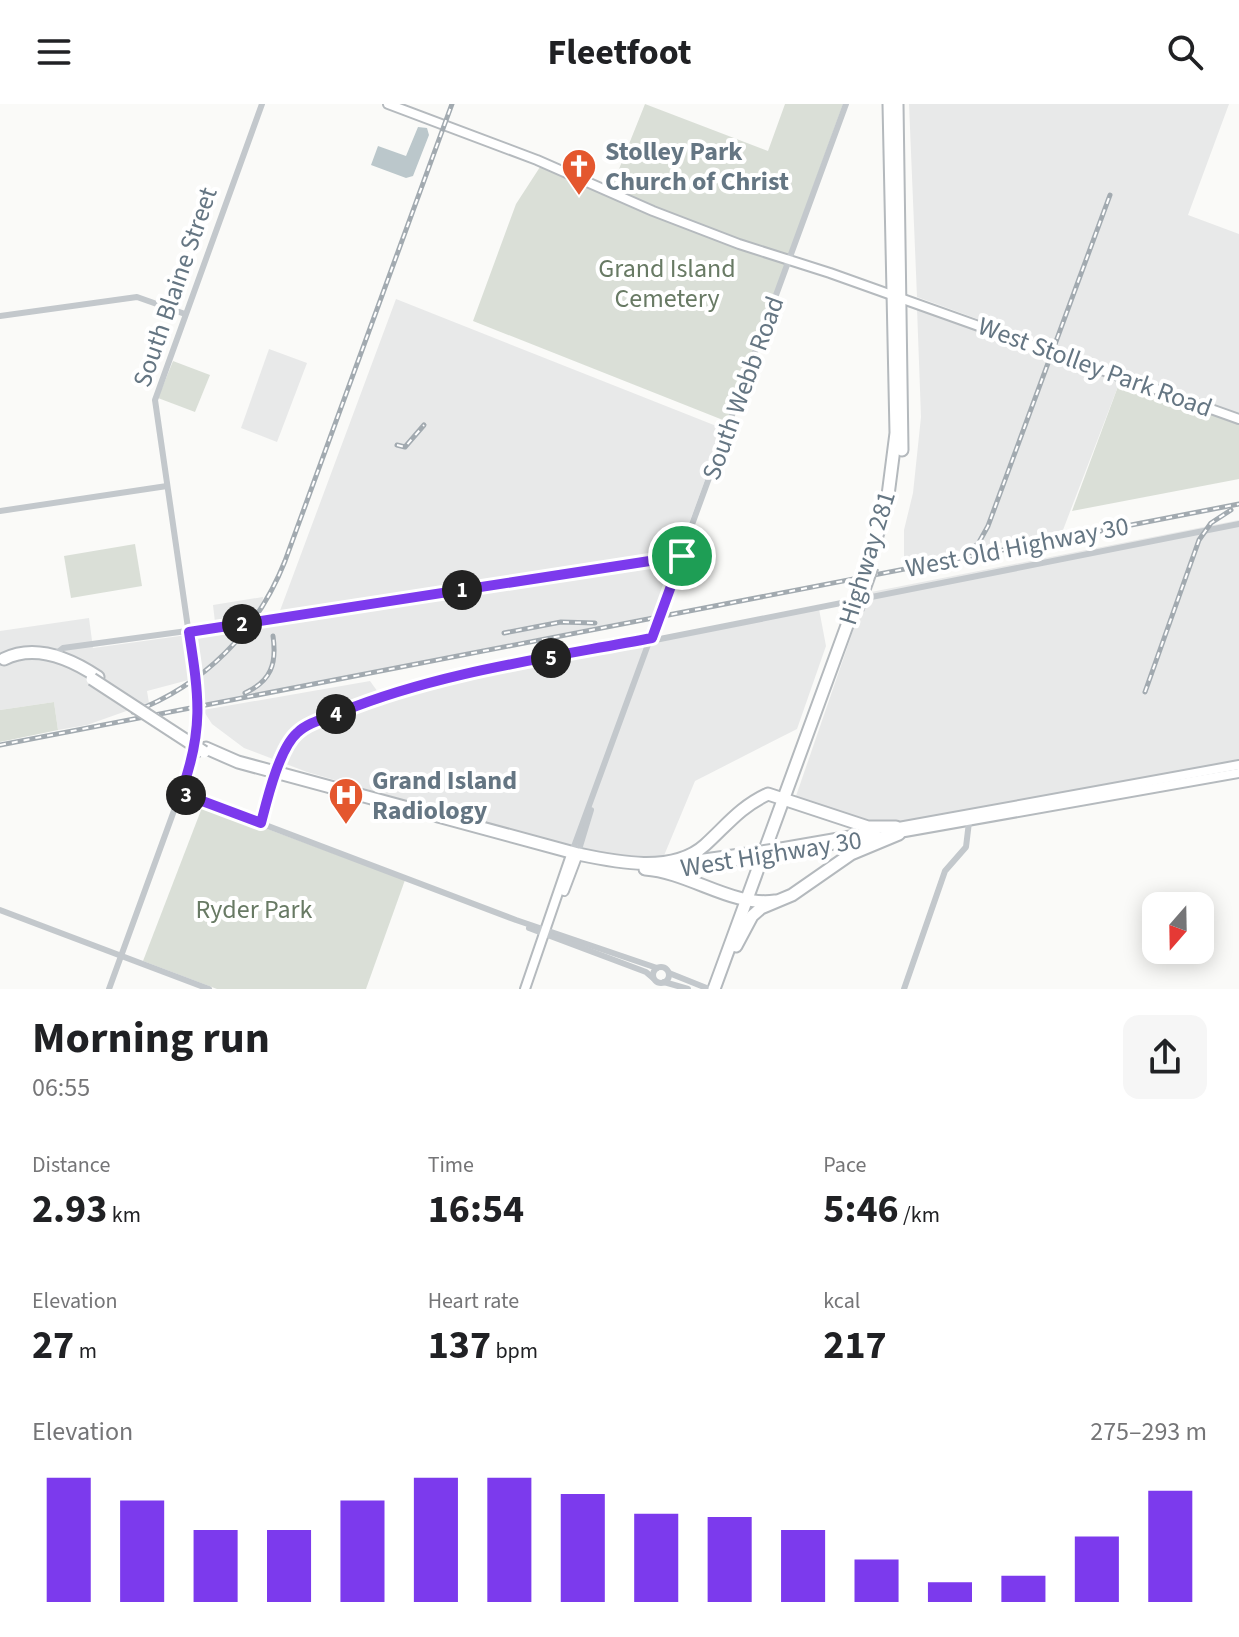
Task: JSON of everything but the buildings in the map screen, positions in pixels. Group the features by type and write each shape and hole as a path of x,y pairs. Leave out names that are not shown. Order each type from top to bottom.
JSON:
{"highway":[{"name":"Highway 281","path":"889,104 898,296"},
{"name":"Highway 281","path":"720,989 733,945 870,567 887,503 894,454 898,296 897,104"},
{"name":"Highway 281","path":"788,798 798,761 855,609"},
{"path":"2,659 53,657"},
{"name":"West Highway 30","path":"53,657 95,678 205,750 274,775 574,856 662,866"},
{"path":"662,866 700,849 741,808 785,783 798,761"},
{"path":"768,794 788,798 868,827 898,831"},
{"path":"733,945 752,916 802,888 851,854 898,831"},
{"path":"662,866 750,900 775,901"},
{"path":"720,890 735,898 739,906 733,945"},
{"name":"Highway 281","path":"711,989 733,945"}],"main road":[{"name":"West Stolley Park Road","path":"388,104 537,160 653,211 1239,419"},
{"name":"West Highway 30","path":"662,866 777,852 898,831 1239,765"},
{"name":"West Highway 30","path":"969,818 1239,773"},
{"name":"South Webb Road","path":"525,989 574,856"}],"street":[{"name":"South Blaine Street","path":"109,989 181,793 196,746 199,709 155,400 262,104"},
{"name":"South Webb Road","path":"574,856 846,104"},
{"path":"0,316 137,297 185,314"},
{"path":"0,511 167,486"},
{"name":"West Old Highway 30","path":"261,823 274,775 293,736 310,725 398,691 652,638 1239,524"},
{"path":"53,657 61,648 189,632 682,556"},
{"path":"181,793 630,962"},
{"path":"904,989 945,871 966,847 969,818"},
{"path":"0,910 209,989"},
{"path":"546,932 577,948 688,989"},
{"path":"577,948 598,950"},
{"path":"604,958 664,968 669,973 711,989"},
{"path":"653,978 657,968"},
{"path":"664,982 669,973"}],"shaded area":[{"path":"909,104 1229,104 1188,215 1239,234 1239,414 917,297"},
{"path":"418,127 427,128 429,135 413,176 406,178 371,165 378,146 406,156"},
{"path":"396,299 724,429 655,615 204,704 200,677 147,691 149,703 87,725 58,730 54,702 0,710 0,631 89,618 93,648 216,631 213,605 263,597 261,618 278,616"},
{"path":"917,308 1120,381 1063,530 904,563 904,530 913,493 921,417"},
{"path":"269,349 307,363 277,442 241,428"},
{"path":"1239,520 1239,759 1134,782 902,824 861,820 796,796 866,593"},
{"path":"819,609 826,646 797,729 695,781 663,858 586,852 307,772 244,748 212,724 203,710 370,681 383,699 425,684"}],"green space":[{"name":"Grand Island Cemetery","path":"645,104 768,151 785,104 843,104 728,422 473,321 516,204 540,167 609,194"},
{"path":"173,361 210,375 195,412 158,398"},
{"path":"1120,381 1239,422 1239,479 1072,511"},
{"path":"135,544 142,586 71,598 64,556"},
{"path":"54,702 58,730 0,742 0,710"},
{"name":"Ryder Park","path":"203,805 405,880 366,989 217,989 143,961"}],"railway":[{"path":"133,712 159,701 205,671 243,633 273,587 452,104"},
{"path":"962,556 978,544 988,526 1110,195"},
{"path":"397,445 405,447 424,425"},
{"path":"0,745 1239,504"},
{"path":"1145,692 1199,540 1211,523 1231,510"},
{"path":"504,633 561,622 595,623"},
{"path":"245,693 261,683 270,670 274,655 273,636"}],"place":[{"name":"Stolley Park Church of Christ","path":"579,197"},
{"name":"Grand Island Radiology","path":"346,826"}],"route":[{"path":"682,556 652,638 435,681 345,710 302,729 285,749 261,823 181,793 195,752 199,724 189,632 682,556"}]}
